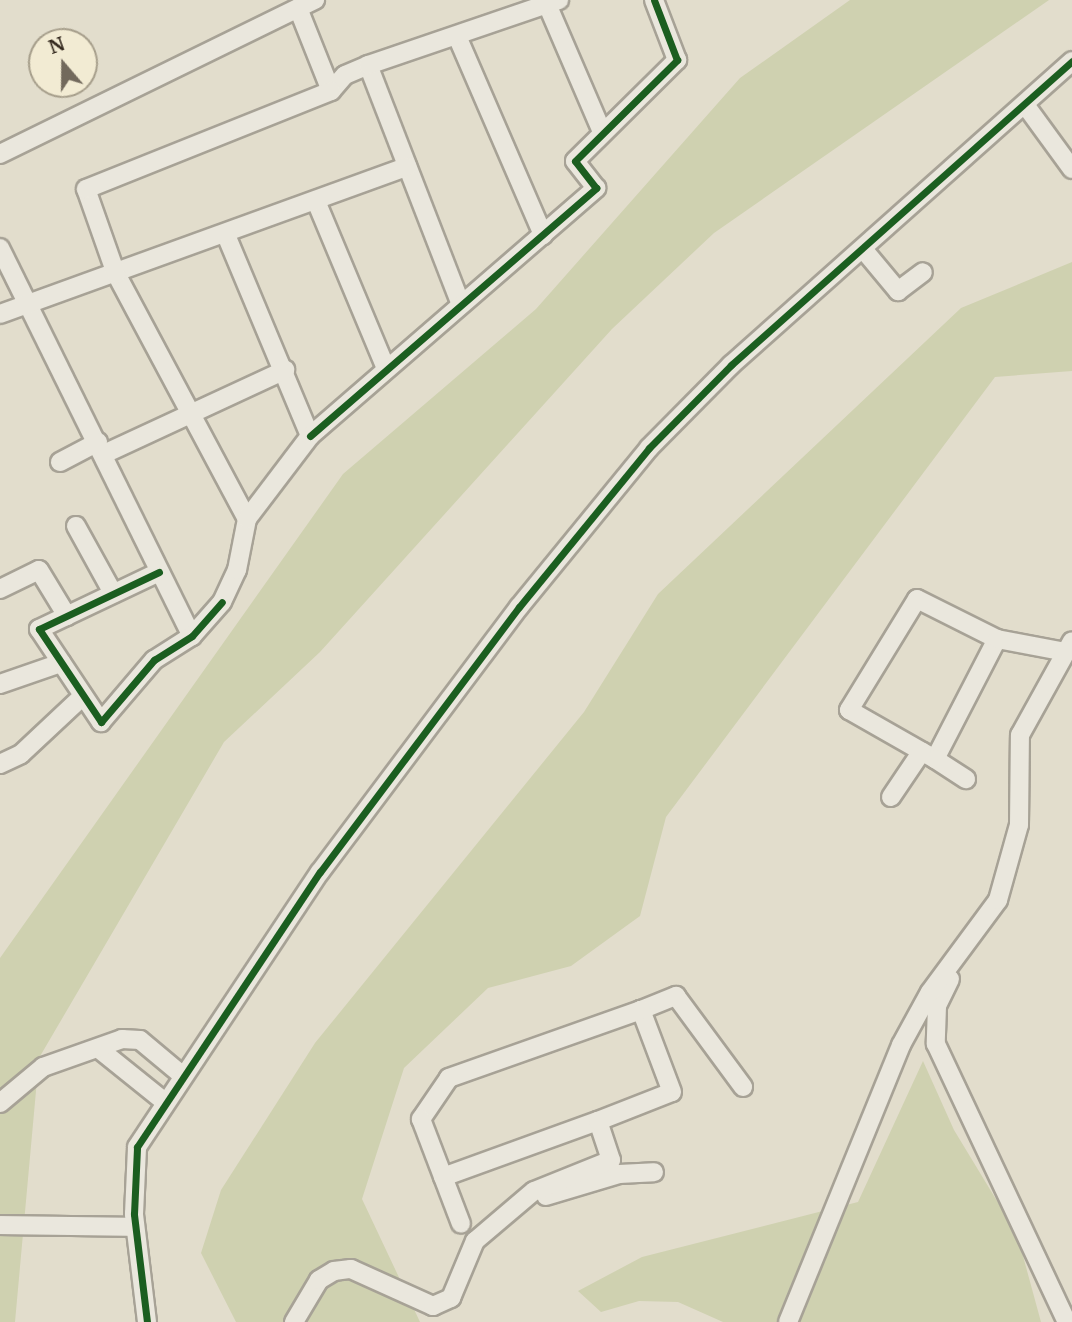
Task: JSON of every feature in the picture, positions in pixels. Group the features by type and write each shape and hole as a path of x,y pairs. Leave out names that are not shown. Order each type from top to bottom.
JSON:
{"street":[{"path":"0,154 315,0"},
{"path":"159,572 38,629 101,722 154,660 192,636 222,602 237,569 247,519 310,436 460,302 596,188 575,161 677,60 654,0"},
{"path":"247,519 188,414 116,274 86,189 331,91 345,75 368,65 553,2 602,132"},
{"path":"298,8 331,91"},
{"path":"457,36 543,235"},
{"path":"146,1317 135,1227 137,1147 320,872 593,516 731,365 1026,106 1072,61"},
{"path":"368,65 460,302"},
{"path":"1026,106 1072,169"},
{"path":"0,314 226,235 407,167"},
{"path":"316,201 386,368"},
{"path":"226,235 285,370 310,436"},
{"path":"0,248 192,636"},
{"path":"863,249 898,291 923,272"},
{"path":"60,462 188,414 285,370"},
{"path":"76,526 113,593"},
{"path":"1,585 39,570 67,616"},
{"path":"788,1322 901,1045 930,992 964,950 998,900 1019,825 1020,735 1069,646 997,639 917,598 849,710 966,779"},
{"path":"891,797 928,755 997,639"},
{"path":"0,684 61,663"},
{"path":"0,764 21,754 83,696"},
{"path":"964,950 937,1006 936,1044 1067,1322"},
{"path":"461,1224 421,1119 449,1078 676,996 743,1087"},
{"path":"443,1177 672,1092 641,1010"},
{"path":"0,1103 43,1067 99,1049 140,1040 183,1076"},
{"path":"99,1049 165,1102"},
{"path":"294,1322 319,1280 334,1271 351,1269 433,1306 451,1298 475,1241 508,1213 567,1174 611,1160 598,1121"},
{"path":"508,1213 590,1180 654,1172"},
{"path":"0,1225 135,1227"}],"green space":[{"path":"850,0 1049,0 714,233 612,329 320,652 224,742 39,1058 15,1322 0,1322 0,958 343,474 536,309 740,78"},
{"path":"1072,262 1072,371 995,377 666,817 640,916 571,966 488,988 404,1068 362,1199 420,1322 236,1322 201,1253 221,1190 315,1043 584,712 658,594 961,308"},
{"path":"923,1061 954,1130 1017,1234 1041,1322 723,1322 678,1302 639,1301 601,1312 578,1291 642,1257 858,1202"}],"cycle path":[{"path":"310,436 596,188 575,161 677,60 654,0"},
{"path":"147,1322 134,1214 137,1147 320,872 519,607 649,448 731,365 1072,61"},
{"path":"159,572 39,629 101,722 154,660 192,636 222,602"}]}
